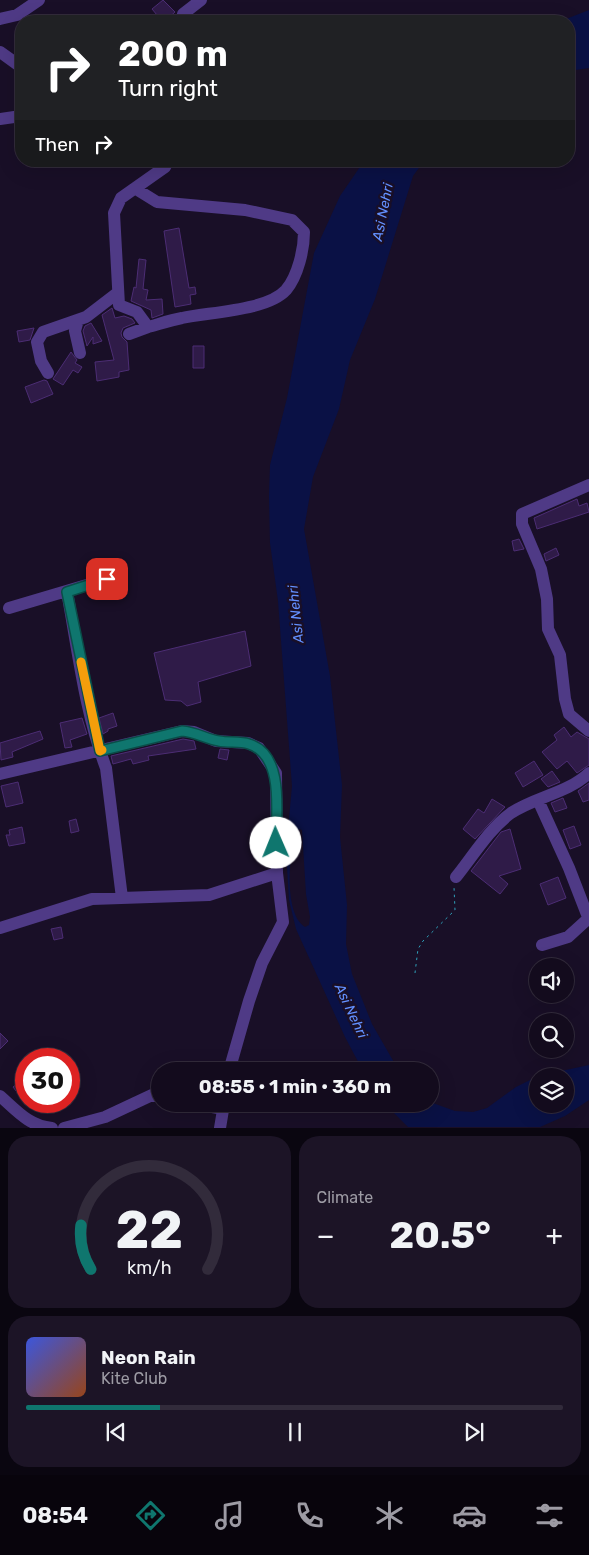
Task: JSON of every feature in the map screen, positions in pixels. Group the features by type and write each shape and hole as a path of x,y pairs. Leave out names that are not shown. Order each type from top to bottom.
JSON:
{"street":[{"path":"17,15 39,0"},
{"path":"184,14 200,0"},
{"path":"0,19 15,15"},
{"path":"0,52 15,63"},
{"path":"0,119 15,117"},
{"path":"148,327 137,312 118,305 116,294 114,213 121,198 164,167"},
{"path":"128,334 181,318 256,305 276,298 287,290 304,246 304,232 292,220 245,210 157,202 136,189"},
{"path":"48,373 41,361 37,342 43,332 86,317 116,294"},
{"path":"78,320 75,331 80,353"},
{"path":"589,484 522,514 522,524 541,569 548,598 548,629 560,655 565,699 570,714 589,731"},
{"path":"9,608 107,579"},
{"path":"67,592 100,751 106,768 122,898"},
{"path":"0,774 182,731 194,732 216,741 248,743 259,748 276,773 276,873 283,922 257,978 232,1062"},
{"path":"456,877 486,838 510,814 581,780 589,773"},
{"path":"538,800 569,868 588,917 568,937 542,945"},
{"path":"0,928 92,899 209,896 276,873"},
{"path":"64,1128 105,1117 151,1095"},
{"path":"0,1096 22,1117 38,1127 52,1128"},
{"path":"220,1128 223,1112"}],"path":[{"path":"415,974 418,949 423,941 455,910 454,885 456,877"}],"water":[{"path":"589,10 589,68 575,70 575,16"},
{"name":"Asi Nehri","path":"360,167 420,167 413,176 375,299 350,360 339,409 313,477 304,529 330,676 342,785 340,837 347,905 346,944 352,974 372,1024 394,1062 358,1062 296,929 289,900 286,851 292,786 278,601 270,543 269,496 270,465 287,398 314,253 340,196","holes":["299,829 302,830 306,894 310,917 309,925 305,927 298,920 293,909 291,895 290,865 295,838"]},
{"path":"589,1065 589,1100 574,1110 574,1068"},
{"path":"529,1080 529,1113 570,1113 540,1127 408,1127 393,1112 439,1112 439,1105 455,1111 473,1112 487,1108 516,1087"}],"building":[{"path":"163,0 175,12 172,15 157,15 152,9"},
{"path":"179,228 189,288 195,287 196,294 190,295 191,304 175,307 164,231"},
{"path":"139,259 146,260 143,289 148,290 146,300 162,299 163,314 152,318 151,310 131,301 134,287 136,288"},
{"path":"112,308 115,318 124,316 132,319 135,323 123,328 121,333 127,342 129,370 119,372 119,377 97,381 95,362 114,360 102,315"},
{"path":"91,323 102,341 93,344 93,337 87,346 83,331 85,326"},
{"path":"34,328 30,340 19,342 17,331"},
{"path":"193,346 204,346 204,368 193,368"},
{"path":"71,352 77,360 75,363 82,367 78,373 73,370 63,385 53,379"},
{"path":"44,380 47,381 53,394 31,403 25,387"},
{"path":"577,499 579,506 587,503 589,512 537,529 534,518"},
{"path":"519,539 524,549 514,551 512,541"},
{"path":"556,548 559,555 546,561 544,554"},
{"path":"115,580 118,588 97,594 96,591 110,587"},
{"path":"245,631 251,666 198,682 201,702 187,706 181,701 165,700 154,653"},
{"path":"113,713 117,726 108,729 103,734 99,718"},
{"path":"82,718 87,734 70,740 72,747 65,748 60,723"},
{"path":"564,727 571,737 577,732 589,739 589,765 577,773 567,761 557,769 542,752 557,740 554,735"},
{"path":"40,731 43,739 12,752 13,757 1,760 0,743"},
{"path":"183,739 194,741 196,749 148,756 149,760 133,764 131,759 113,764 111,756"},
{"path":"220,749 229,750 227,760 218,758"},
{"path":"534,761 543,775 523,787 515,773"},
{"path":"552,771 560,782 548,787 541,779"},
{"path":"18,782 23,803 6,807 1,786"},
{"path":"589,783 589,800 583,802 578,791"},
{"path":"563,798 567,808 555,812 551,803"},
{"path":"492,799 505,807 475,839 463,829 478,809 484,813"},
{"path":"76,819 79,831 71,833 69,821"},
{"path":"574,826 581,845 570,849 563,830"},
{"path":"22,827 25,843 9,846 6,835 10,835 9,830"},
{"path":"510,829 521,869 499,876 508,884 500,894 471,871 501,832"},
{"path":"558,877 566,898 548,905 540,884"},
{"path":"61,927 63,938 54,940 51,929"},
{"path":"0,1033 8,1041 0,1049"}],"slow traffic":[{"path":"81,662 100,751 102,750"}],"route":[{"path":"107,579 67,592 100,751 182,731 194,732 216,741 238,744 248,743 259,748 276,773 276,843"}]}
